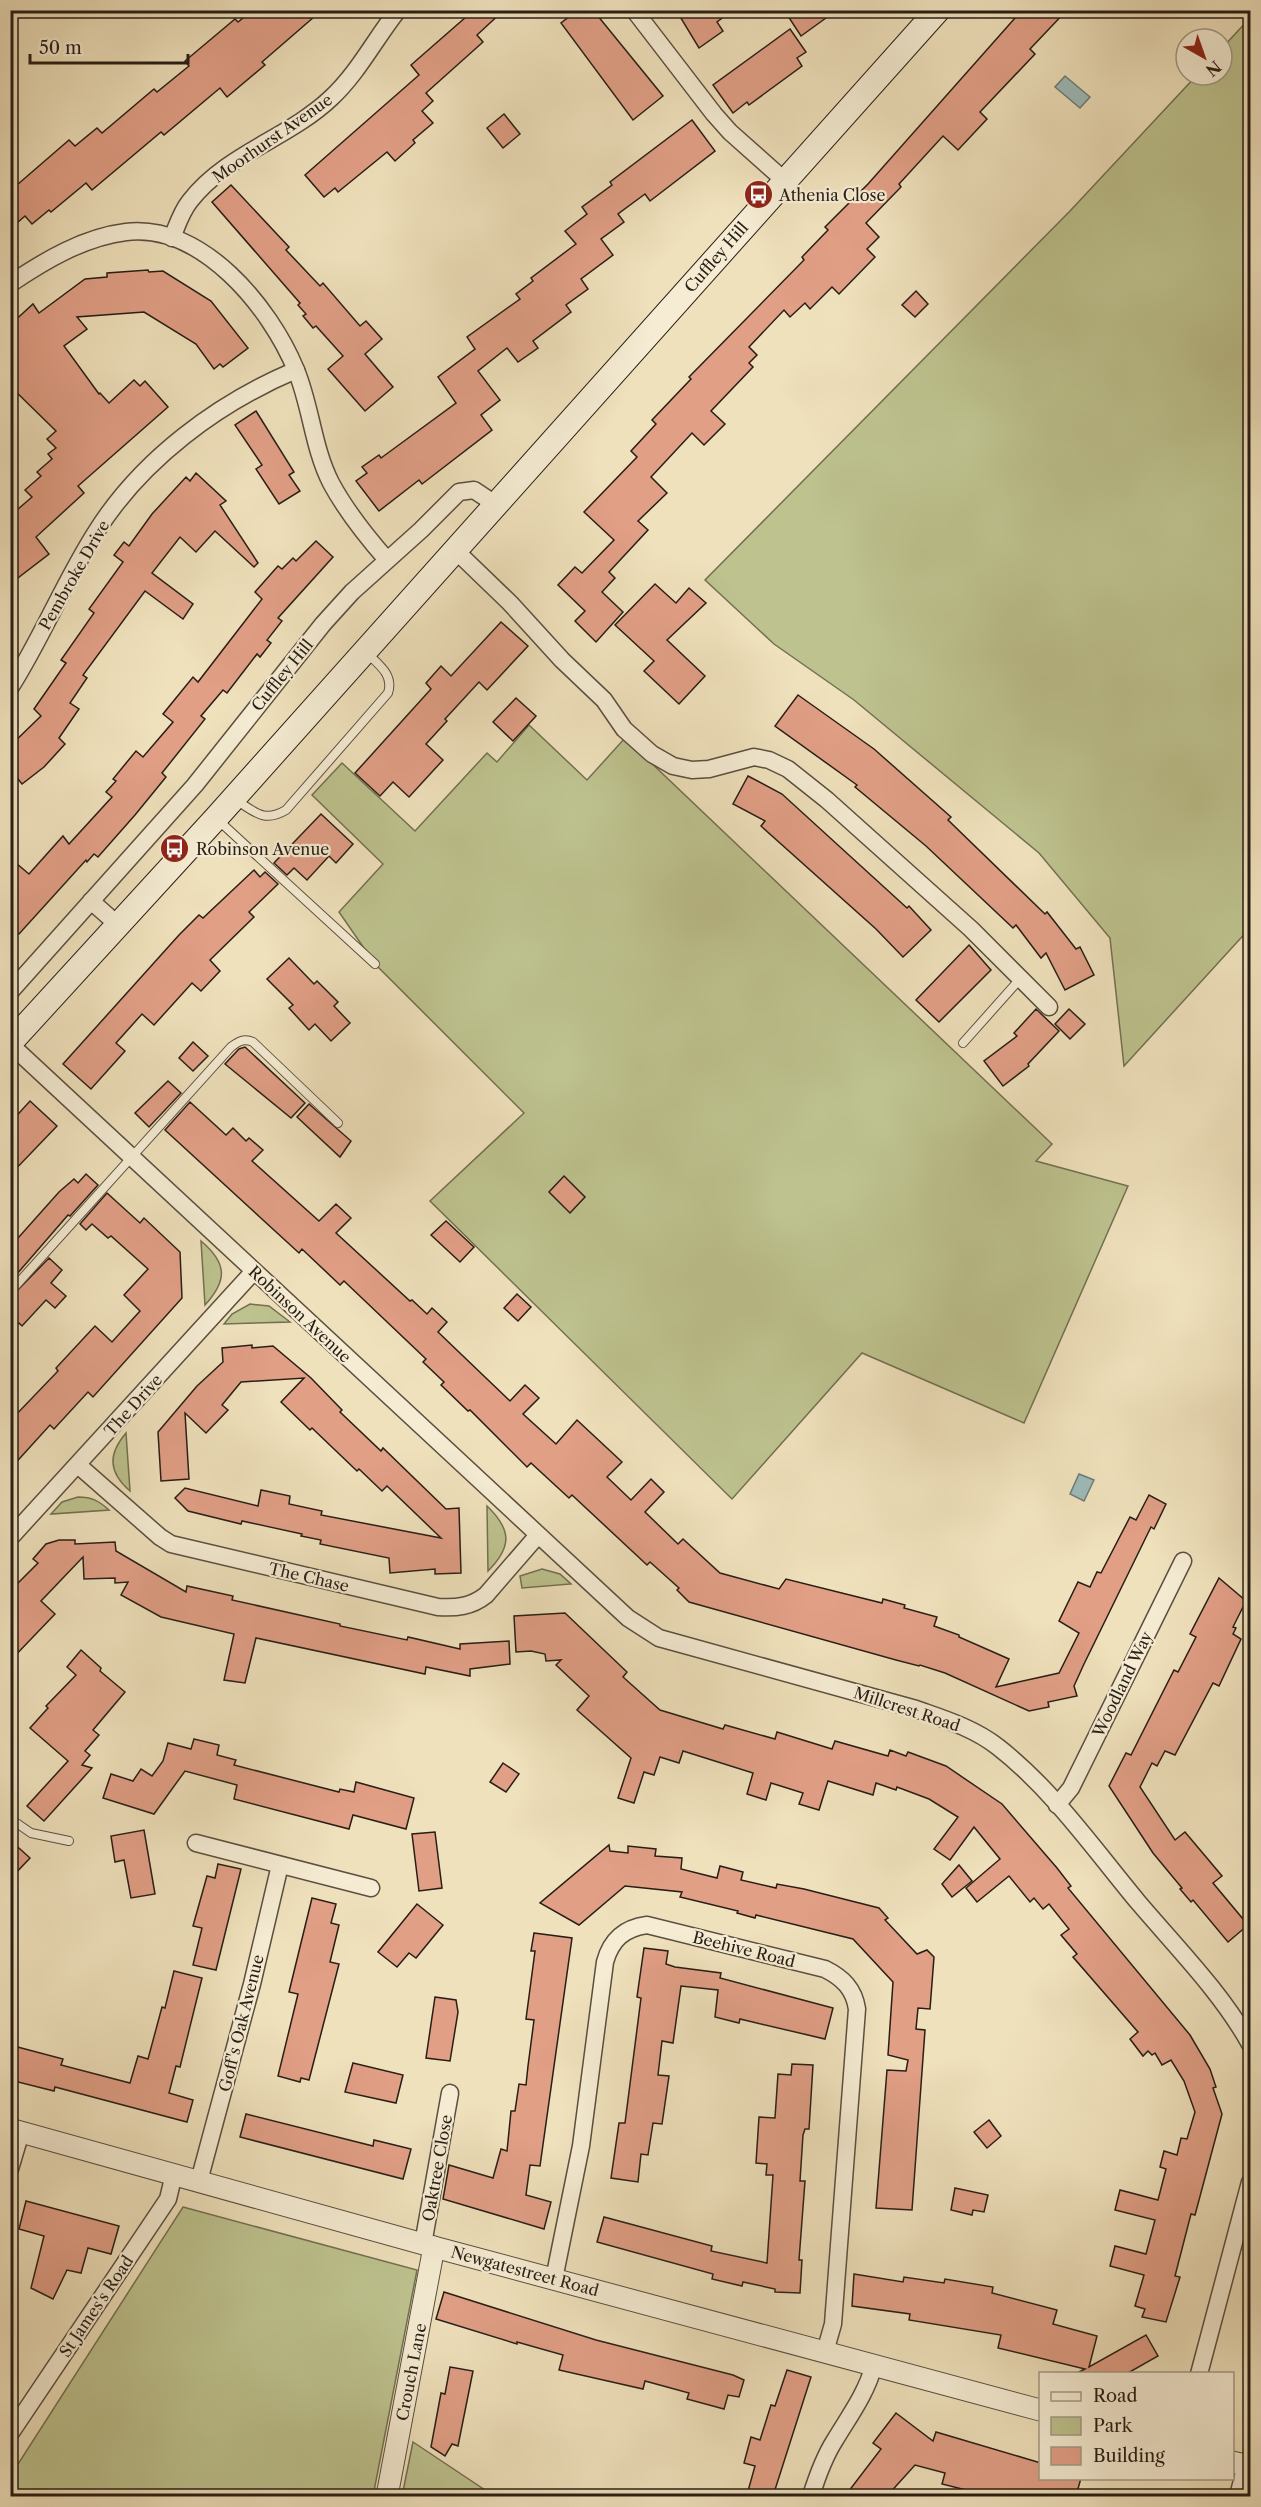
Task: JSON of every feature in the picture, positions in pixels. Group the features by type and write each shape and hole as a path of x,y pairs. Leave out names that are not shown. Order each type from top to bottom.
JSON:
{"main road":[{"name":"Cuffley Hill","path":"10,1044 216,818 938,10"}],"street":[{"name":"Moorhurst Avenue","path":"171,238 183,212 201,190 251,151 310,116 346,83 398,10"},
{"path":"634,10 714,114 730,132 784,180"},
{"path":"10,284 53,258 106,236 127,232 149,232 171,238 195,248 218,263 253,299 279,333 296,370 330,481 347,510 387,560"},
{"name":"Pembroke Drive","path":"10,688 97,530 124,495 152,465 219,410 258,387 296,370"},
{"name":"Cuffley Hill","path":"10,992 195,785 323,624 352,592 459,492 474,490 495,504"},
{"path":"454,549 604,700 624,729 652,754 673,766 692,770 709,769 754,757 769,760 788,769 853,822 971,929 1049,1007"},
{"path":"91,901 117,924"},
{"name":"Robinson Avenue","path":"10,1044 538,1535"},
{"name":"The Drive","path":"10,1538 254,1271"},
{"name":"The Chase","path":"78,1465 171,1544 438,1607 455,1608 477,1602 486,1595 538,1535"},
{"name":"Millcrest Road","path":"538,1535 628,1618 648,1633 953,1722 998,1746 1057,1805 1222,2000 1251,2044"},
{"name":"Woodland Way","path":"1057,1805 1071,1788 1183,1561"},
{"path":"196,1843 371,1888"},
{"name":"Goff's Oak Avenue","path":"199,2181 252,1984 280,1865"},
{"name":"Beehive Road","path":"554,2279 581,2146 605,1962 611,1945 627,1930 647,1925 825,1969 844,1981 855,1999 857,2009 833,2324 825,2352"},
{"name":"Oaktree Close","path":"429,2245 450,2093"},
{"path":"10,2169 16,2131"},
{"name":"Newgatestreet Road","path":"16,2131 1039,2409"},
{"name":"St James's Road","path":"10,2434 168,2199 174,2175"},
{"path":"1199,2372 1251,2182"},
{"name":"Crouch Lane","path":"387,2496 429,2245"},
{"path":"812,2496 817,2478 833,2442 862,2399 874,2366"},
{"path":"1239,2496 1243,2464"}],"lane":[{"path":"233,798 262,816 274,817 286,810 388,693 389,677 364,650"},
{"path":"216,818 375,964"},
{"path":"963,1042 1020,979"},
{"path":"10,1292 231,1047 240,1041 246,1039 253,1042 338,1123"},
{"path":"10,1822 18,1824 31,1833 69,1840"}],"green space":[{"path":"1250,18 1250,928 1124,1066 1110,938 1039,853 854,700 774,644 705,580 1070,211 1186,87 1234,87 1234,35"},
{"path":"529,725 587,780 625,738 1052,1144 1036,1161 1128,1186 1024,1423 862,1353 732,1499 430,1201 524,1113 375,964 339,912 383,864 312,795 342,763 415,831 487,753 497,762"},
{"path":"201,1241 216,1257 221,1272 218,1288 205,1305"},
{"path":"250,1304 269,1306 290,1322 224,1324 232,1314"},
{"path":"126,1433 130,1491 118,1477 113,1463 116,1448"},
{"path":"78,1497 95,1500 109,1510 51,1514 62,1502"},
{"path":"487,1506 501,1523 506,1538 501,1554 488,1571"},
{"path":"542,1569 560,1574 571,1584 522,1588 520,1576"},
{"path":"183,2207 417,2270 373,2496 11,2496 11,2475"},
{"path":"413,2442 494,2496 402,2496"}],"water":[{"path":"1065,76 1090,97 1080,108 1055,87"},
{"path":"1079,1474 1094,1480 1084,1501 1070,1494"}],"building":[{"path":"253,10 322,10 262,62 265,65 227,97 220,88 164,135 161,132 92,190 86,183 51,212 49,210 32,224 25,216 10,229 10,191 69,140 75,146 97,128 102,133 154,89 157,92 189,66 185,61 235,19 238,22"},
{"path":"474,10 504,10 477,35 483,42 426,93 433,101 422,111 433,123 413,140 415,143 395,161 387,152 338,192 335,188 324,197 305,175 419,75 411,65"},
{"path":"578,10 593,10 663,96 633,120 561,23"},
{"path":"676,10 733,10 717,22 723,31 699,48"},
{"path":"784,10 837,10 801,36"},
{"path":"1022,10 1067,10 1030,49 1035,54 980,112 987,119 958,150 943,136 899,184 901,187 866,223 879,237 867,249 875,257 839,294 832,287 810,309 805,303 790,317 784,310 749,347 757,355 749,363 753,367 711,411 725,424 704,445 692,433 651,477 667,493 638,521 648,530 609,572 615,578 602,592 623,612 596,642 575,621 585,611 558,585 575,567 582,573 614,540 584,512 637,457 631,451 656,424 652,420 691,379 689,377 804,260 802,257 828,230 825,227 868,184"},
{"path":"790,29 806,52 797,58 802,66 749,105 747,102 733,113 713,85"},
{"path":"504,114 520,134 503,148 487,128"},
{"path":"692,120 715,151 650,201 645,194 618,214 624,222 601,239 613,255 581,279 588,289 566,305 571,312 533,341 538,348 518,362 507,348 478,371 500,400 481,415 492,430 422,484 419,480 379,511 356,481 367,473 362,467 379,455 381,458 456,403 438,377 475,349 467,337 520,299 516,294 533,281 531,278 576,244 565,231 587,214 582,207 612,185 610,182"},
{"path":"231,185 289,247 286,250 320,286 323,283 360,326 366,321 382,339 365,354 393,387 365,411 328,369 343,356 316,326 313,328 303,316 306,314 298,305 300,303 212,202"},
{"path":"148,270 149,272 163,271 211,301 248,348 223,367 220,364 214,369 196,344 144,312 77,317 87,329 64,346 99,394 109,403 134,380 140,386 145,381 168,407 78,486 84,493 36,537 49,554 10,584 10,516 32,497 25,490 41,476 37,472 52,459 48,454 56,448 47,439 56,431 10,386 10,325 33,304 39,313 85,279 107,277 107,273"},
{"path":"916,291 928,304 915,317 902,305"},
{"path":"256,411 294,472 289,475 300,491 279,504 256,469 262,465 235,425"},
{"path":"196,473 226,501 220,505 258,563 254,567 215,531 196,552 180,537 152,573 193,604 183,619 145,591 83,675 87,678 70,703 79,709 59,738 65,744 44,767 22,784 10,769 10,746 41,716 34,709 66,663 61,660 94,613 89,609 123,562 114,555 124,542 129,546 152,514 186,477 190,481"},
{"path":"316,541 333,557 278,618 282,621 267,640 271,643 260,657 257,654 227,693 223,690 201,716 205,719 162,773 166,777 135,815 98,857 94,854 87,862 86,860 19,934 10,926 10,858 29,874 63,836 69,844 112,797 106,792 116,781 113,779 136,751 143,757 173,722 163,714 193,677 198,682 262,599 255,592 278,566 282,569 293,558 296,561"},
{"path":"655,584 676,603 689,588 706,603 667,640 705,676 679,704 644,671 654,661 615,625"},
{"path":"501,622 528,646 487,690 479,682 445,719 447,721 426,744 443,760 409,797 393,782 380,796 355,773 431,689 426,683 441,666 451,676"},
{"path":"798,695 874,749 951,817 948,820 1045,914 1047,912 1076,949 1080,947 1094,975 1065,990 1046,953 1041,958 1016,925 1013,928 926,846 855,787 857,785 775,726"},
{"path":"516,698 536,716 513,741 493,722"},
{"path":"748,776 782,794 907,908 909,906 931,930 903,957 876,929 761,826 765,821 733,804"},
{"path":"321,814 353,844 336,863 329,856 307,880 294,868 287,875 274,863"},
{"path":"254,870 260,877 265,872 278,884 249,912 254,917 210,960 220,971 201,991 192,983 154,1025 142,1014 116,1043 125,1051 91,1089 63,1064 179,935 199,915 203,918"},
{"path":"969,945 991,970 939,1022 916,1000"},
{"path":"289,958 314,984 317,981 338,1002 334,1006 350,1023 331,1041 315,1024 309,1030 289,1008 293,1005 267,979"},
{"path":"1036,1009 1059,1031 1028,1064 1029,1066 1003,1086 984,1061 1017,1036 1014,1033"},
{"path":"1069,1009 1085,1024 1070,1039 1055,1024"},
{"path":"193,1042 208,1056 193,1071 179,1058"},
{"path":"245,1047 305,1103 291,1118 225,1064 239,1049"},
{"path":"168,1081 181,1093 149,1127 135,1113"},
{"path":"30,1101 57,1126 10,1175 10,1123"},
{"path":"190,1102 226,1135 233,1128 246,1141 249,1138 263,1150 252,1161 319,1221 336,1204 351,1218 336,1233 410,1301 412,1300 427,1314 432,1308 447,1322 438,1332 510,1401 525,1385 539,1398 523,1414 556,1444 577,1420 622,1462 607,1477 631,1500 651,1479 664,1492 645,1512 678,1544 683,1539 720,1573 779,1589 786,1579 882,1603 883,1599 905,1605 904,1608 937,1617 934,1626 959,1635 959,1637 1009,1659 996,1687 1059,1673 1079,1633 1059,1621 1078,1582 1090,1587 1097,1572 1101,1573 1130,1517 1136,1520 1149,1495 1166,1504 1154,1529 1151,1527 1084,1664 1074,1686 1077,1696 1048,1702 1049,1707 1029,1711 945,1673 689,1602 677,1590 679,1588 650,1562 647,1565 572,1495 569,1498 531,1463 527,1467 470,1410 468,1411 441,1385 444,1382 423,1362 426,1359 344,1281 340,1285 302,1249 299,1253 165,1130"},
{"path":"309,1104 351,1141 340,1157 297,1117"},
{"path":"86,1174 98,1185 70,1216 68,1215 10,1282 10,1247 59,1192 74,1179 78,1183"},
{"path":"564,1176 585,1197 570,1213 549,1192"},
{"path":"107,1193 140,1223 144,1218 180,1252 182,1298 93,1397 88,1392 54,1429 50,1425 10,1469 10,1421 58,1371 56,1368 95,1326 112,1342 140,1311 124,1295 148,1269 111,1236 108,1238 92,1224 86,1230 80,1224"},
{"path":"446,1221 474,1247 460,1262 431,1235"},
{"path":"49,1258 62,1270 51,1283 66,1296 55,1308 46,1300 22,1326 19,1323 10,1332 10,1298"},
{"path":"517,1294 531,1307 518,1321 504,1308"},
{"path":"252,1345 252,1348 273,1346 311,1378 342,1410 340,1412 381,1451 383,1448 446,1509 459,1508 461,1573 435,1574 435,1569 390,1573 389,1558 320,1544 321,1540 301,1536 302,1534 242,1521 241,1524 188,1511 175,1498 185,1488 258,1506 261,1490 290,1496 289,1504 322,1511 321,1515 441,1538 387,1486 382,1491 359,1469 357,1471 312,1428 310,1430 281,1402 304,1378 241,1382 222,1405 228,1410 206,1433 185,1413 189,1479 161,1481 158,1432 197,1386 223,1362 222,1348"},
{"path":"59,1540 75,1540 75,1544 115,1542 116,1551 186,1592 187,1586 233,1596 232,1600 340,1624 340,1626 407,1640 408,1637 460,1649 460,1644 509,1641 510,1664 470,1669 470,1676 426,1667 425,1674 256,1638 245,1683 224,1680 234,1634 161,1617 121,1595 128,1582 115,1583 115,1578 84,1579 83,1557 41,1601 55,1614 10,1661 10,1591 38,1563 33,1559 46,1544"},
{"path":"1219,1578 1246,1601 1233,1627 1236,1628 1233,1634 1241,1639 1219,1686 1213,1683 1175,1755 1165,1751 1157,1766 1152,1763 1140,1787 1175,1840 1185,1832 1222,1876 1213,1883 1248,1925 1228,1942 1193,1900 1191,1902 1180,1889 1182,1888 1153,1853 1109,1786 1126,1753 1131,1755 1174,1670 1178,1672 1196,1637 1190,1634"},
{"path":"565,1613 627,1672 623,1677 660,1710 723,1729 725,1725 775,1739 777,1732 832,1749 835,1741 888,1756 890,1750 906,1756 908,1752 946,1766 1002,1804 1057,1868 1071,1886 1068,1888 1190,2035 1210,2069 1216,2087 1213,2088 1222,2114 1195,2215 1191,2214 1175,2276 1180,2277 1166,2322 1142,2317 1145,2309 1135,2306 1144,2275 1110,2266 1115,2246 1146,2254 1155,2220 1115,2210 1120,2190 1158,2200 1166,2169 1160,2167 1164,2151 1177,2155 1181,2138 1187,2139 1195,2112 1184,2081 1171,2060 1162,2065 1155,2053 1152,2055 1148,2051 1143,2056 1130,2039 1138,2032 1073,1957 1077,1954 1061,1935 1069,1929 1049,1904 1043,1909 1034,1898 1030,1902 1009,1876 977,1902 966,1888 1000,1859 974,1827 950,1860 934,1849 958,1817 929,1799 897,1787 896,1790 876,1783 873,1795 828,1781 819,1810 799,1804 803,1793 771,1783 766,1800 747,1794 753,1773 683,1751 679,1763 660,1757 654,1775 644,1772 634,1803 618,1798 631,1758 577,1710 589,1696 556,1665 561,1660 546,1661 545,1654 531,1651 516,1652 514,1616"},
{"path":"81,1650 101,1668 100,1671 125,1692 93,1730 99,1735 85,1751 90,1755 82,1765 92,1768 44,1821 27,1806 68,1761 30,1728 48,1708 46,1706 76,1675 67,1667"},
{"path":"194,1739 219,1745 217,1755 236,1760 234,1765 339,1792 340,1789 354,1792 356,1782 414,1798 406,1829 353,1815 349,1829 234,1799 237,1785 185,1771 154,1814 103,1798 111,1774 133,1781 141,1769 152,1776 163,1761 168,1743 191,1749"},
{"path":"503,1763 519,1774 506,1792 490,1782"},
{"path":"144,1830 155,1894 131,1898 124,1860 115,1862 111,1836"},
{"path":"435,1832 442,1888 419,1891 412,1834"},
{"path":"10,1840 30,1858 10,1879"},
{"path":"609,1845 610,1851 628,1853 628,1846 656,1849 655,1856 682,1858 681,1869 717,1878 720,1866 743,1872 741,1880 776,1888 777,1884 804,1889 879,1908 888,1918 885,1920 917,1954 927,1950 934,1957 930,2009 918,2008 916,2029 925,2030 912,2210 876,2208 887,2070 906,2071 908,2060 888,2055 893,1982 853,1939 756,1915 755,1918 737,1913 738,1911 680,1897 682,1892 625,1886 579,1925 540,1903"},
{"path":"218,1864 241,1869 216,1970 193,1965 202,1928 193,1926 207,1876 215,1878"},
{"path":"959,1865 972,1881 952,1897 942,1884"},
{"path":"312,1898 336,1904 331,1923 339,1925 330,1962 339,1964 309,2080 301,2078 300,2082 278,2076 298,1994 289,1992"},
{"path":"417,1904 443,1925 416,1958 409,1953 397,1967 378,1952"},
{"path":"534,1933 572,1938 540,2166 530,2165 526,2195 551,2202 544,2229 443,2199 449,2165 493,2178 501,2149 507,2151 511,2111 515,2111 519,2084 526,2085 534,2020 526,2019 535,1951 531,1951"},
{"path":"644,1948 668,1951 666,1964 675,1967 721,1973 720,1978 833,2008 825,2039 740,2019 739,2023 715,2017 718,1990 681,1986 673,2043 662,2041 658,2075 669,2076 662,2124 653,2123 648,2155 641,2154 638,2182 611,2178 619,2123 625,2123 641,1998 637,1997"},
{"path":"174,1971 202,1978 180,2067 176,2066 169,2093 193,2100 187,2122 55,2087 54,2091 10,2080 10,2045 63,2059 61,2065 130,2083 138,2056 148,2059 162,2007 165,2008"},
{"path":"435,1997 456,2000 458,2012 450,2061 426,2058"},
{"path":"353,2063 403,2075 396,2103 345,2092"},
{"path":"792,2064 813,2065 809,2129 805,2129 803,2135 800,2181 805,2181 799,2260 802,2260 800,2293 775,2292 775,2289 743,2282 742,2286 712,2279 713,2274 597,2242 604,2217 712,2246 711,2251 767,2263 773,2175 766,2175 767,2164 756,2163 759,2117 775,2118 778,2074 791,2075"},
{"path":"246,2114 373,2146 374,2140 411,2149 403,2179 240,2137"},
{"path":"989,2120 1001,2136 987,2148 974,2132"},
{"path":"955,2188 988,2195 984,2212 973,2210 972,2215 951,2210"},
{"path":"26,2201 119,2226 111,2254 88,2248 81,2273 67,2270 53,2299 31,2288 44,2236 19,2229"},
{"path":"854,2274 903,2282 904,2277 944,2283 945,2279 993,2287 992,2293 1057,2310 1053,2324 1097,2336 1089,2367 1146,2335 1158,2356 1130,2372 1079,2372 1085,2369 998,2348 1001,2335 909,2320 910,2314 852,2306"},
{"path":"444,2292 596,2340 733,2375 744,2380 739,2397 728,2395 724,2409 687,2399 689,2393 645,2381 643,2389 559,2370 563,2355 517,2342 517,2344 436,2319"},
{"path":"450,2367 473,2371 458,2446 452,2444 445,2456 431,2447 441,2393 445,2394"},
{"path":"787,2370 811,2377 773,2496 754,2496 755,2493 748,2491 755,2466 744,2463 751,2437 760,2440 771,2405 775,2406"},
{"path":"896,2413 933,2441 936,2432 1039,2462 1039,2480 1080,2480 1076,2496 990,2496 942,2484 945,2473 915,2465 887,2496 845,2496 881,2449 873,2443"}],"place":[{"name":"Athenia Close","path":"758,195"},
{"name":"Robinson Avenue","path":"175,849"}]}
